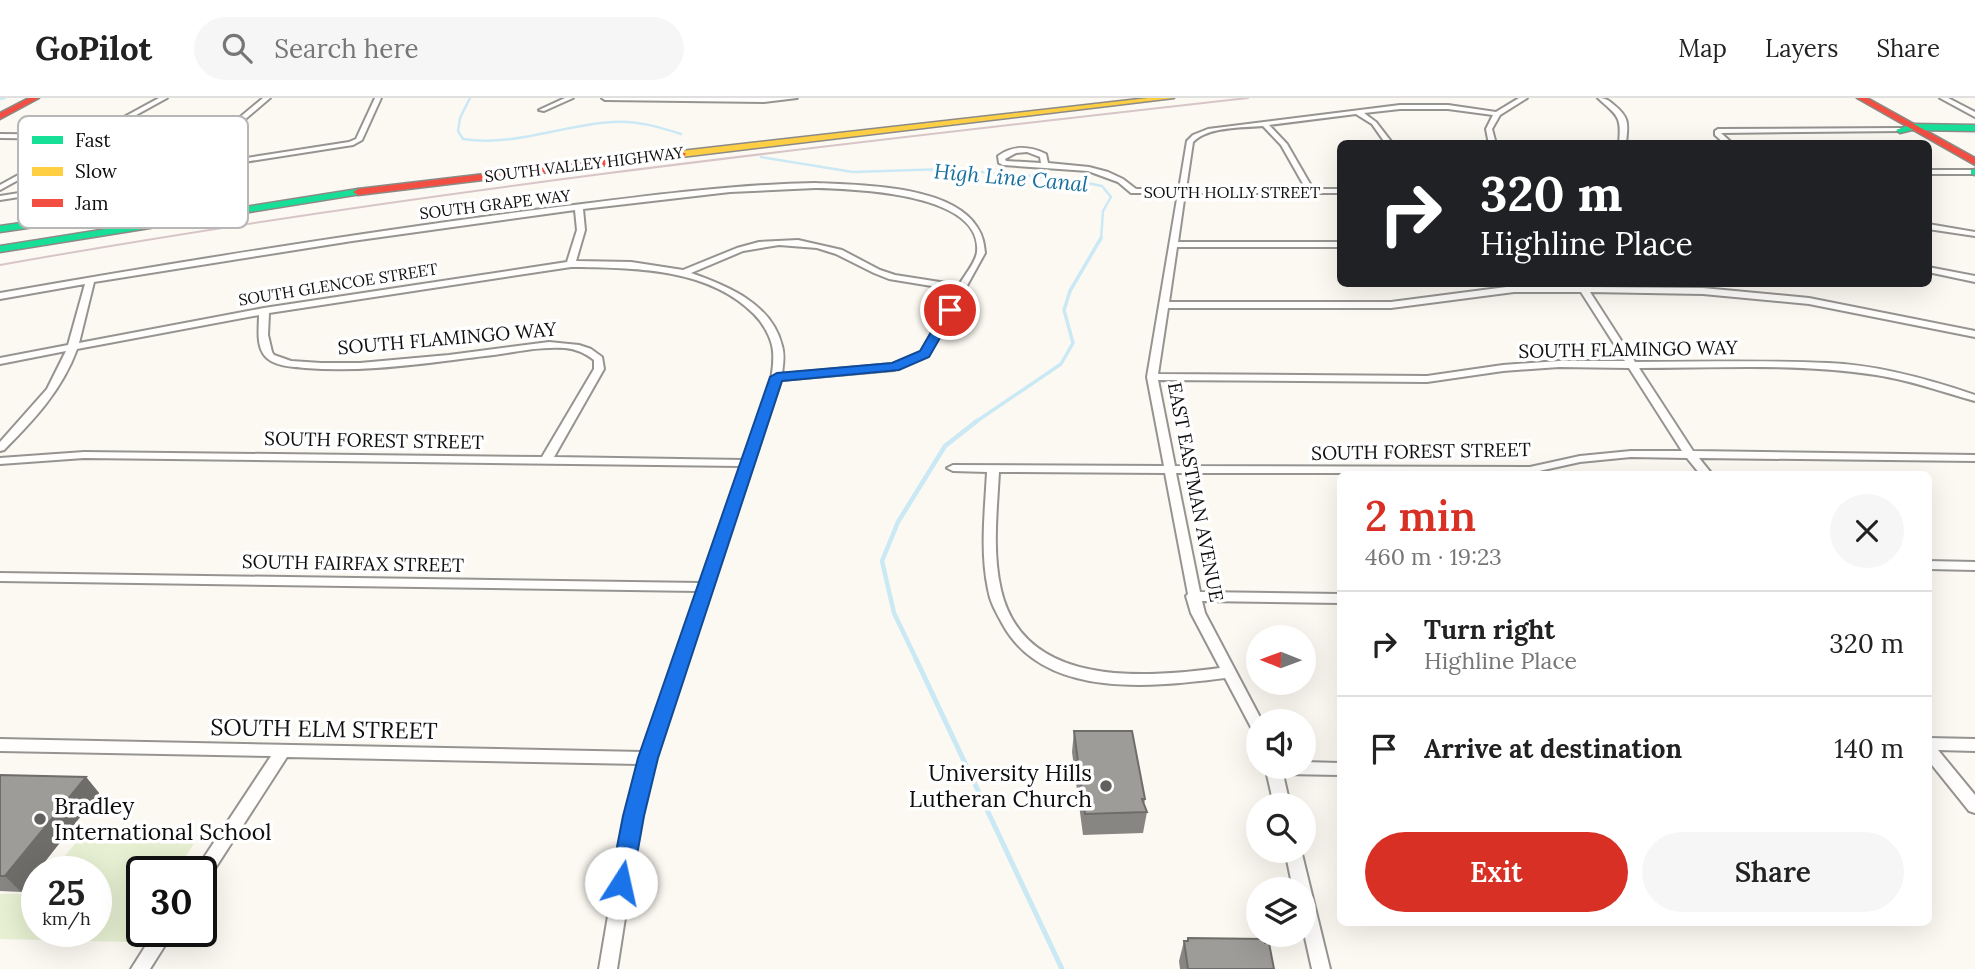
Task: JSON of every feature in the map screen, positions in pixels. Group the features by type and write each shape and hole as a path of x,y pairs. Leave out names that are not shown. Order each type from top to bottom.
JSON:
{"main road":[{"path":"0,116 34,98"},
{"name":"SOUTH VALLEY HIGHWAY","path":"248,198 357,181 1090,98"},
{"name":"SOUTH VALLEY HIGHWAY","path":"248,209 528,170 1170,98"},
{"path":"1115,104 1181,98"},
{"path":"1844,98 1917,136 1975,131"},
{"path":"1861,98 1917,136"},
{"path":"1932,143 1975,162"},
{"path":"1932,145 1975,172"},
{"path":"248,194 357,181"},
{"path":"248,210 313,198"},
{"path":"0,229 18,226"},
{"name":"SOUTH VALLEY HIGHWAY","path":"0,237 57,228"},
{"name":"SOUTH VALLEY HIGHWAY","path":"0,249 129,228"},
{"path":"0,256 151,228"}],"street":[{"path":"132,116 164,98"},
{"path":"246,116 267,98"},
{"path":"248,159 356,142 378,98"},
{"path":"542,110 570,98"},
{"path":"605,98 794,98"},
{"path":"1492,140 1489,129 1497,114 1524,98"},
{"path":"1601,98 1622,115 1622,140"},
{"path":"1943,98 1975,115"},
{"path":"1264,123 1431,106 1497,114"},
{"path":"1357,112 1374,123 1387,140"},
{"path":"1264,123 1278,134 1312,193"},
{"name":"EAST EASTMAN AVENUE","path":"1248,709 1198,613 1193,596 1152,377 1190,141 1201,133 1264,123"},
{"path":"1725,140 1718,135 1718,131 1726,129 1917,136"},
{"path":"0,136 18,136"},
{"name":"SOUTH HOLLY STREET","path":"1045,165 1043,156 1034,151 1015,150 1001,158 1003,163 1103,172 1134,191 1337,191"},
{"path":"1932,172 1975,172"},
{"path":"0,188 18,178"},
{"name":"SOUTH GRAPE WAY","path":"0,296 372,234 579,207 745,190 881,190 920,197 950,208 969,222 981,240 981,254 963,288"},
{"path":"0,198 18,195"},
{"path":"571,264 581,230 579,207"},
{"path":"1932,227 1975,234"},
{"path":"684,274 737,248 765,244 807,244 839,253 885,275 963,288 925,354 894,367 777,377"},
{"path":"1173,244 1337,245"},
{"name":"SOUTH GLENCOE STREET","path":"0,361 264,311 571,264 631,265 684,274 733,291 765,317 778,346 777,377 648,758 633,816 608,969"},
{"path":"1932,270 1975,278"},
{"path":"0,448 53,386 72,348 90,280"},
{"path":"1163,305 1371,306 1424,302 1493,291 1564,287"},
{"path":"1583,287 1690,455 1703,471"},
{"path":"1606,287 1703,291 1809,300 1975,334"},
{"name":"SOUTH FLAMINGO WAY","path":"264,311 265,347 269,356 283,363 335,366 396,363 549,345 571,345 588,349 599,359 599,369 547,459"},
{"name":"SOUTH FLAMINGO WAY","path":"1152,377 1427,379 1532,366 1830,366 1879,372 1933,384 1975,398"},
{"name":"SOUTH FOREST STREET","path":"993,469 1530,470 1631,454 1975,458"},
{"name":"SOUTH FOREST STREET","path":"0,461 84,455 748,463"},
{"path":"953,468 993,469 992,569 997,601 1012,632 1040,656 1085,676 1127,682 1166,681 1228,671"},
{"path":"1932,565 1975,566"},
{"name":"SOUTH FAIRFAX STREET","path":"0,577 706,587"},
{"path":"1193,596 1337,598"},
{"name":"SOUTH ELM STREET","path":"0,745 648,758"},
{"path":"1932,746 1975,745"},
{"path":"214,856 283,751"},
{"path":"1932,751 1975,806"},
{"path":"1316,768 1337,769"},
{"path":"140,969 154,947"},
{"path":"1316,947 1321,969"}],"green space":[{"path":"77,841 195,842 186,856 126,856 126,942 112,942 112,856 65,856"},
{"path":"21,893 21,939 0,939 0,894"}],"building":[{"name":"University Hills Lutheran Church","path":"1074,731 1132,731 1145,799 1142,799 1147,812 1085,814"},
{"path":"0,775 86,777 5,876 0,876"},
{"path":"1188,938 1246,939 1246,947 1270,947 1274,969 1188,969 1184,941 1188,941"}],"waterway":[{"name":"High Line Canal","path":"0,99 5,98"},
{"name":"High Line Canal","path":"470,98 460,118 458,131 463,139 482,141 520,138 593,124 621,122 647,125 681,134"},
{"name":"High Line Canal","path":"761,157 853,172 945,169 1068,179 1102,186 1111,197 1103,211 1101,240"},
{"name":"High Line Canal","path":"974,423 1061,364 1073,343 1064,310 1070,291 1101,238"},
{"name":"High Line Canal","path":"917,661 894,613 882,561 898,522 945,446 977,421"},
{"name":"High Line Canal","path":"916,659 1062,969"}],"tram line":[{"path":"248,224 622,171 1248,98"},
{"path":"0,265 224,228"}],"traffic: fast":[{"path":"1900,130 1912,127 1975,128"},
{"path":"248,210 358,192"},
{"path":"0,229 18,226"},
{"path":"0,249 132,228"}],"traffic: slow":[{"path":"681,154 1170,98"}],"traffic: jam":[{"path":"0,116 35,98"},
{"path":"1861,98 1975,162"},
{"path":"358,192 681,154"}],"place":[{"name":"University Hills Lutheran Church","path":"1106,786"},
{"name":"Bradley International School","path":"40,819"}],"route":[{"path":"621,883 633,816 648,758 777,377 894,367 925,354 950,310"}]}
